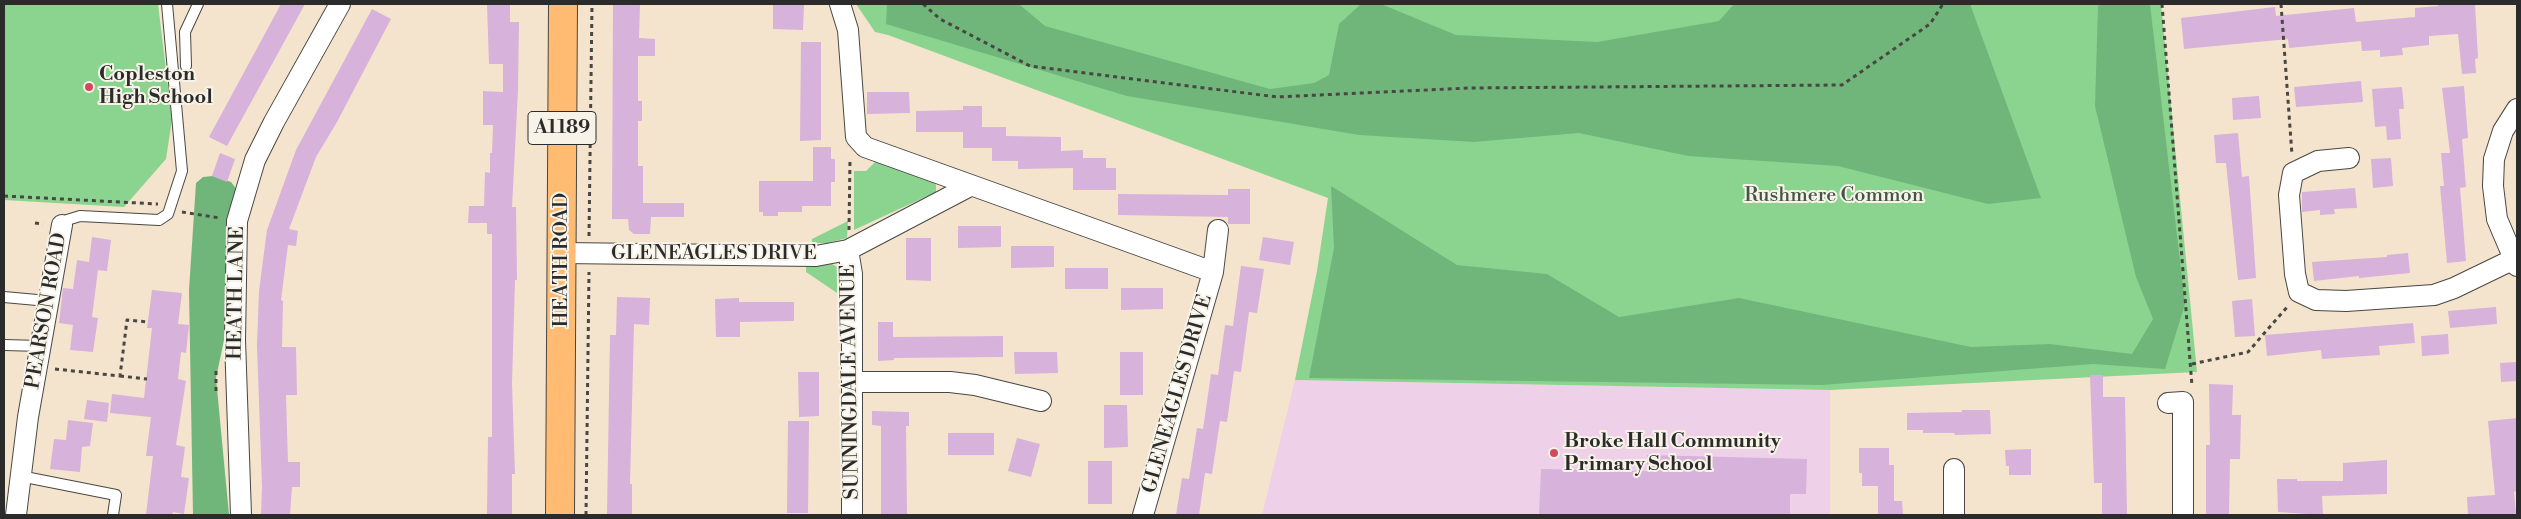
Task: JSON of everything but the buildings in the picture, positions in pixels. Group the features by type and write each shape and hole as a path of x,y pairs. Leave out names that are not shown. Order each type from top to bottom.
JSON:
{"main road":[{"name":"HEATH ROAD","path":"560,515 563,4"}],"street":[{"name":"HEATH LANE","path":"241,515 235,340 237,222 255,160 340,4"},
{"path":"840,4 848,30 856,137"},
{"path":"2349,158 2318,161 2293,173 2289,195 2295,274 2300,292 2316,300 2346,301 2434,295 2516,263 2497,219 2493,186 2494,159 2503,131 2517,109"},
{"name":"GLENEAGLES DRIVE","path":"856,137 865,147 1212,272"},
{"name":"GLENEAGLES DRIVE","path":"562,253 816,256 848,250 970,186"},
{"name":"PEARSON ROAD","path":"16,515 12,475 37,367 62,225"},
{"name":"GLENEAGLES DRIVE","path":"1143,515 1212,272 1218,230"},
{"name":"SUNNINGDALE AVENUE","path":"848,250 852,274 852,515"},
{"path":"852,382 950,382 974,385 1041,401"},
{"path":"2175,403 2183,515"},
{"path":"1954,469 1954,515"}],"lane":[{"path":"167,4 182,171 170,205"},
{"path":"186,66 185,32 198,4"},
{"name":"PEARSON ROAD","path":"62,225 66,220 80,216 159,220 168,214 170,205"},
{"path":"4,297 48,301"},
{"path":"4,345 41,346"},
{"path":"12,475 116,495 113,515"}],"path":[{"path":"586,515 592,4"},
{"path":"923,4 940,19 1030,66 1277,97 1469,88 1842,85 1930,24 1943,4"},
{"path":"2162,4 2192,364 2192,394 2175,403"},
{"path":"2281,4 2293,173"},
{"path":"848,250 850,162 856,137"},
{"path":"4,196 170,205 177,211 237,222"},
{"path":"2192,364 2248,352 2300,292"},
{"path":"120,376 127,320 148,322"},
{"path":"37,367 147,379"}],"shaded area":[{"name":"Broke Hall Community Primary School","path":"1295,380 1830,390 1830,515 1262,515"}],"green space":[{"name":"Copleston High School","path":"4,4 158,4 172,120 166,159 124,207 4,200"},
{"name":"Rushmere Common","path":"856,4 2161,4 2197,372 1830,390 1295,380 1317,271 1328,198 888,35 875,32"},
{"path":"887,4 1019,4 1045,26 1270,89 1314,83 1329,75 1339,24 1361,4 1381,4 1456,35 1597,42 1719,21 1734,4 1970,4 2041,198 1988,204 1838,166 1688,156 1579,133 1474,142 1359,135 1127,96 886,24"},
{"path":"2102,4 2150,4 2185,304 2165,369 2093,364 1822,385 1309,378 1334,248 1331,186 1457,265 1547,274 1619,317 1739,298 1971,347 2050,344 2132,354 2153,319 2136,277 2095,106 2098,6"},
{"path":"878,159 932,178 936,185 936,192 854,230 854,171 866,171"},
{"path":"213,176 231,182 238,191 231,307 216,378 229,515 193,515 189,290 196,183 203,177"},
{"path":"848,221 847,238 827,243 812,243 812,239"},
{"path":"832,264 841,269 846,277 843,297 806,272 806,265"}],"place":[{"name":"Copleston High School","path":"89,87"},
{"name":"Broke Hall Community Primary School","path":"1554,453"}]}
